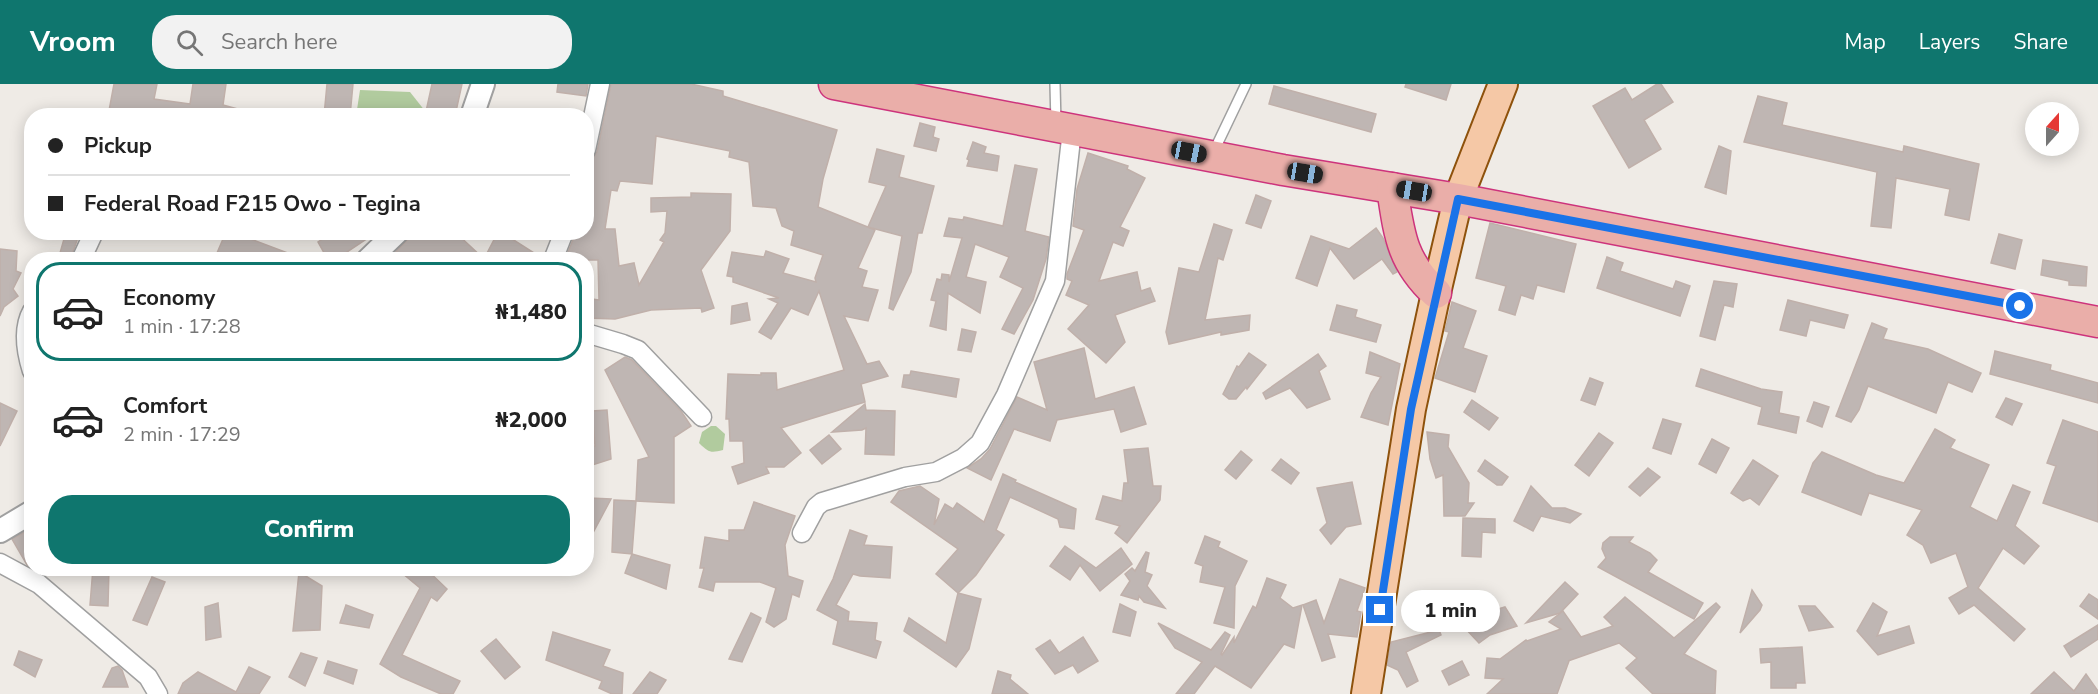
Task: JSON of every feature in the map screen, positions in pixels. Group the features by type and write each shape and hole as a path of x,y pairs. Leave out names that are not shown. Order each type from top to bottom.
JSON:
{"highway":[{"path":"834,84 1212,156 1803,263 2098,322"},
{"path":"1392,188 1398,228 1407,256 1415,271 1436,293"}],"main road":[{"path":"1366,694 1411,409 1436,293 1458,199 1503,84"}],"street":[{"path":"475,108 483,84"},
{"path":"594,112 600,84"},
{"path":"802,532 816,507 822,502 905,477 936,472 963,458 980,443 1006,395 1055,280 1064,128"},
{"path":"377,252 389,240"},
{"path":"594,335 638,350 702,417"},
{"path":"0,531 24,517"},
{"path":"0,563 24,576"},
{"path":"24,576 39,584 148,677 158,694"}],"lane":[{"path":"1055,84 1064,128"},
{"path":"1212,156 1246,84"}],"green space":[{"path":"360,90 410,92 423,108 357,108"},
{"path":"711,426 716,426 725,434 723,450 710,451 699,443 702,432"}],"building":[{"path":"114,84 157,84 154,99 190,104 193,84 226,84 223,105 234,108 110,108"},
{"path":"327,84 353,84 351,108 325,108"},
{"path":"432,84 462,84 457,108 427,108"},
{"path":"558,84 588,84 586,96 557,92"},
{"path":"611,84 691,84 723,91 723,96 837,130 823,179 818,207 875,230 858,268 867,271 862,287 878,290 868,321 844,316 867,364 879,361 888,376 861,384 865,402 781,428 801,453 784,467 766,467 769,473 738,484 732,467 744,463 743,441 730,441 729,419 726,419 728,374 776,373 777,390 844,370 819,291 808,315 791,308 771,339 759,332 778,303 769,299 779,298 733,282 733,277 727,276 732,252 764,257 766,251 789,259 783,273 816,282 815,278 823,255 791,245 794,231 782,226 776,208 753,206 749,162 729,157 730,151 656,136 652,184 620,181 617,191 611,190 605,229 615,229 619,266 634,263 639,285 664,242 660,240 665,233 667,211 651,212 651,198 691,197 691,193 731,194 730,231 701,270 714,308 702,312 701,308 651,310 615,319 594,318 594,299 599,300 598,260 594,260 594,252 568,252 573,240 594,240 594,156 597,152"},
{"path":"1406,84 1451,84 1446,100 1405,87"},
{"path":"1657,84 1661,84 1673,102 1644,120 1661,149 1629,168 1593,106 1625,88 1632,100"},
{"path":"1274,86 1376,114 1371,132 1269,104"},
{"path":"1758,96 1787,103 1782,125 1903,152 1904,146 1979,164 1969,220 1945,215 1950,189 1896,178 1891,228 1871,226 1877,172 1744,142"},
{"path":"920,123 935,127 933,137 939,139 936,151 914,146"},
{"path":"973,142 986,147 984,153 999,156 997,171 967,166"},
{"path":"1719,146 1731,151 1726,194 1705,187"},
{"path":"877,149 904,156 899,177 934,186 922,233 918,233 911,272 893,310 889,308 902,236 868,227 886,186 869,182"},
{"path":"1088,153 1128,166 1127,169 1145,178 1120,227 1129,231 1123,246 1113,242 1099,281 1137,272 1141,291 1150,288 1155,301 1115,315 1125,342 1106,363 1068,329 1089,305 1066,295 1072,281 1067,279 1067,274 1084,230 1073,226 1077,189"},
{"path":"1015,165 1037,169 1025,231 1049,237 1046,259 1033,300 1014,334 1002,329 1023,288 1000,277 1009,257 975,244 966,277 986,282 980,313 948,293 946,330 930,326 936,301 931,300 937,279 941,280 942,274 949,275 949,282 962,238 944,236 949,218 963,220 964,217 1003,226"},
{"path":"1256,195 1271,201 1261,228 1246,223"},
{"path":"1490,223 1576,244 1564,292 1537,285 1533,299 1521,295 1515,315 1499,310 1506,286 1476,278"},
{"path":"1214,224 1232,230 1223,260 1218,258 1205,320 1250,315 1249,330 1221,335 1221,332 1169,344 1166,332 1179,268 1199,272"},
{"path":"1376,228 1383,238 1397,272 1393,274 1382,259 1354,279 1330,248 1317,286 1296,278 1311,236 1349,249"},
{"path":"1999,234 2022,240 2015,269 1991,263"},
{"path":"64,240 77,240 73,252 60,252"},
{"path":"223,240 253,240 285,252 217,252"},
{"path":"321,240 365,240 347,252 324,252 318,242"},
{"path":"407,240 464,240 476,252 396,252"},
{"path":"494,240 514,240 533,252 488,252"},
{"path":"0,249 17,251 16,271 21,273 13,289 18,296 4,307 0,316"},
{"path":"1607,257 1623,263 1620,271 1673,289 1676,281 1690,286 1680,316 1597,288"},
{"path":"2043,260 2087,267 2086,286 2069,285 2069,281 2041,275"},
{"path":"1714,281 1737,284 1733,307 1724,305 1715,340 1700,336"},
{"path":"1788,300 1848,315 1844,328 1810,320 1806,336 1780,330"},
{"path":"1452,302 1476,311 1463,348 1487,356 1475,392 1435,378 1449,332 1445,331"},
{"path":"747,303 750,320 731,324 732,306"},
{"path":"1337,305 1357,310 1355,317 1381,325 1376,342 1330,330"},
{"path":"1872,323 1887,329 1883,339 1928,349 1981,373 1972,392 1948,382 1936,413 1868,386 1859,410 1851,422 1836,416"},
{"path":"962,329 976,332 971,352 958,350"},
{"path":"1084,348 1095,399 1134,387 1146,424 1121,432 1114,409 1057,420 1050,441 1014,429 991,480 967,468 981,459 990,449 1017,397 1047,410 1034,362"},
{"path":"1995,351 2051,365 2050,370 2098,383 2098,403 1990,374"},
{"path":"1370,352 1400,364 1388,425 1361,417 1381,377 1366,373"},
{"path":"1249,353 1266,365 1247,389 1246,387 1236,399 1229,399 1223,394 1237,366 1239,367"},
{"path":"1318,354 1326,366 1319,371 1330,399 1307,408 1290,388 1266,399 1263,393"},
{"path":"625,357 632,360 681,411 691,426 674,437 674,503 636,501 638,460 649,457 605,370"},
{"path":"1701,369 1761,389 1782,392 1779,413 1799,417 1796,433 1758,424 1762,407 1696,386"},
{"path":"911,371 959,379 956,397 902,387 904,375 910,375"},
{"path":"1590,378 1603,383 1595,405 1581,400"},
{"path":"2006,398 2022,404 2012,425 1996,417"},
{"path":"1472,400 1498,418 1489,430 1464,412"},
{"path":"1814,402 1829,407 1822,427 1807,421"},
{"path":"0,403 17,411 0,446"},
{"path":"865,404 866,410 895,411 894,455 865,454 866,428 832,432"},
{"path":"607,410 611,459 594,464 595,446 594,411"},
{"path":"1663,419 1681,424 1671,454 1653,448"},
{"path":"2063,420 2098,432 2098,522 2043,503 2056,466 2047,463"},
{"path":"1935,429 1955,440 1950,448 1989,465 1970,507 1997,521 2013,485 2030,492 2015,526 2039,546 2024,564 2003,548 1978,588 2025,629 2014,641 1974,605 1959,614 1949,598 1968,587 1956,553 1931,563 1923,545 1907,535 1922,510 1869,493 1861,515 1802,492 1813,463 1822,452 1876,475 1904,483"},
{"path":"1427,432 1449,435 1448,447 1469,483 1468,503 1474,503 1465,516 1444,516 1443,475 1436,478 1430,459"},
{"path":"1599,433 1613,443 1589,476 1575,465"},
{"path":"829,435 841,449 822,464 810,450"},
{"path":"1712,439 1729,448 1716,473 1699,464"},
{"path":"1148,448 1153,486 1161,486 1160,500 1127,543 1115,533 1120,526 1096,519 1103,496 1122,501 1124,483 1128,483 1124,450"},
{"path":"1241,451 1252,460 1236,479 1225,470"},
{"path":"1281,459 1299,473 1291,484 1272,470"},
{"path":"1485,460 1508,477 1502,485 1497,485 1478,471"},
{"path":"1753,460 1778,476 1759,505 1750,498 1743,501 1731,493"},
{"path":"1648,468 1660,477 1640,496 1629,487"},
{"path":"1003,474 1016,480 1015,482 1076,509 1074,529 1060,527 1058,519 1010,497 996,530 1004,535 976,575 958,593 936,574 958,549 891,502 899,491 920,486 939,499 934,525 945,504 953,509 957,503 984,522"},
{"path":"1352,482 1361,524 1346,527 1331,544 1320,530 1327,523 1317,488"},
{"path":"1531,486 1552,508 1565,508 1581,514 1570,523 1541,516 1533,531 1514,521"},
{"path":"594,498 611,499 594,531"},
{"path":"614,500 636,501 632,554 612,552"},
{"path":"754,502 795,516 785,545 788,576 803,581 799,597 792,594 786,619 774,627 766,622 776,588 760,582 715,582 713,591 699,587 704,568 700,568 705,537 729,541 729,530 744,530"},
{"path":"1463,518 1495,519 1495,533 1482,532 1481,557 1462,556"},
{"path":"850,530 867,536 864,545 892,547 890,578 853,574 836,605 849,612 848,621 877,623 875,640 881,642 876,658 833,644 838,621 817,610 833,579"},
{"path":"24,532 24,560 12,539"},
{"path":"1205,536 1220,542 1218,547 1247,561 1235,586 1234,628 1214,623 1225,587 1200,582 1203,566 1195,563"},
{"path":"1610,537 1633,537 1629,542 1650,553 1657,560 1648,572 1703,603 1694,619 1598,567 1606,558 1602,549 1603,543"},
{"path":"1065,546 1096,568 1121,548 1132,564 1100,591 1080,565 1070,580 1050,566"},
{"path":"1146,552 1149,553 1145,572 1152,575 1147,586 1165,608 1144,602 1139,596 1138,600 1121,595 1130,581 1125,574 1132,568 1135,571"},
{"path":"632,554 670,565 666,589 625,573"},
{"path":"92,576 109,576 108,606 90,605"},
{"path":"299,576 306,576 322,586 320,630 293,631"},
{"path":"406,576 433,576 447,589 437,601 431,597 402,655 460,681 453,694 441,694 401,677 380,664 420,588"},
{"path":"152,577 165,582 147,625 133,620"},
{"path":"1267,578 1286,585 1280,598 1293,608 1302,605 1294,648 1284,644 1251,688 1215,666 1194,694 1176,694 1202,662 1175,648 1158,623 1211,650 1225,632 1230,635 1222,655 1234,637 1234,643 1253,606 1256,608"},
{"path":"1340,579 1365,588 1357,611 1361,612 1357,637 1328,634 1335,657 1322,661 1303,605 1316,600 1324,623"},
{"path":"1565,582 1578,594 1560,613 1526,623"},
{"path":"1752,590 1762,605 1740,633"},
{"path":"958,593 981,599 969,649 956,667 904,631 909,618 946,643"},
{"path":"2089,594 2098,600 2098,619 2080,606"},
{"path":"1625,597 1674,638 1716,603 1720,607 1684,654 1716,671 1715,694 1653,694 1626,668 1637,658 1619,643 1568,661 1557,694 1487,694 1503,679 1485,678 1487,658 1500,659 1526,640 1561,629 1549,622 1563,611 1581,637 1613,626 1604,617"},
{"path":"218,603 221,637 206,640 205,607"},
{"path":"1873,603 1887,612 1877,636 1909,626 1914,643 1878,655 1857,631"},
{"path":"1120,604 1136,612 1130,636 1113,632"},
{"path":"346,605 373,615 369,628 340,623"},
{"path":"1799,606 1815,606 1833,627 1809,631"},
{"path":"1505,607 1517,626 1490,635 1479,643 1464,627 1475,616"},
{"path":"751,613 761,618 742,662 729,659"},
{"path":"2098,625 2098,639 2071,657 2064,646"},
{"path":"1439,630 1441,635 1406,652 1418,681 1407,687 1398,670 1387,665 1391,642"},
{"path":"553,632 610,650 603,666 623,673 622,694 612,694 599,688 602,681 546,660"},
{"path":"1083,637 1098,661 1078,673 1073,665 1055,674 1036,649 1050,640 1059,653"},
{"path":"496,639 520,667 505,679 481,651"},
{"path":"1802,647 1805,683 1796,683 1796,688 1771,688 1771,662 1761,663 1760,649"},
{"path":"19,651 42,660 35,677 14,665"},
{"path":"301,653 317,658 305,686 289,677"},
{"path":"328,661 357,670 353,684 324,673"},
{"path":"1462,661 1469,675 1449,685 1442,671"},
{"path":"118,666 122,670 128,687 103,687 112,668"},
{"path":"249,667 270,677 259,694 178,694 183,683 198,672 236,692"},
{"path":"998,671 1011,675 1010,679 1028,694 992,694"},
{"path":"650,672 666,680 657,694 633,694"},
{"path":"2054,672 2074,691 2086,674 2098,694 2031,694"}],"route":[{"path":"1380,610 1411,409 1458,199 2020,306"}]}
